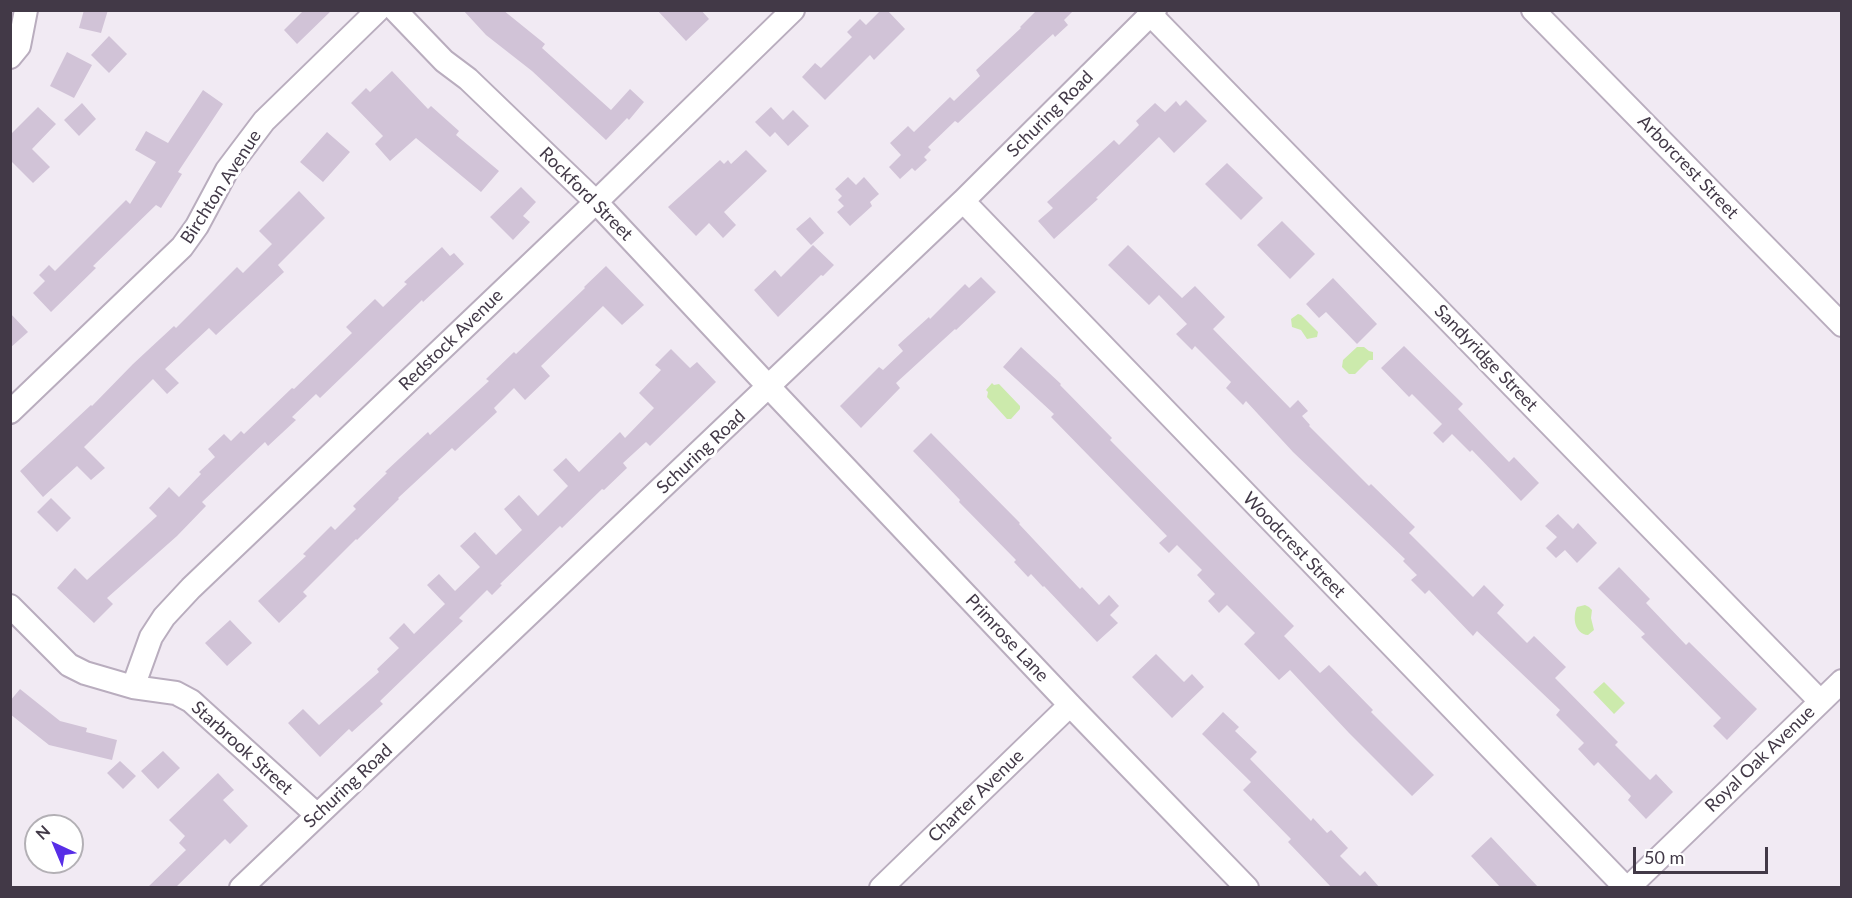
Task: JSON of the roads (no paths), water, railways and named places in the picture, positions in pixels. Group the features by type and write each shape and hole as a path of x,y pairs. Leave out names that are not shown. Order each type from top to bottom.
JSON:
{"street":[{"path":"10,57 19,46 26,10"},
{"name":"Birchton Avenue","path":"10,412 182,247 197,226 227,170 264,122 378,10"},
{"name":"Rockford Street","path":"395,10 444,61 468,79 596,202 769,387"},
{"name":"Arborcrest Street","path":"1533,10 1842,325"},
{"name":"Schuring Road","path":"241,888 963,201 1153,13"},
{"name":"Sandyridge Street","path":"1153,13 1820,700"},
{"name":"Redstock Avenue","path":"133,687 151,638 164,616 191,588 596,202 784,14"},
{"name":"Woodcrest Street","path":"963,201 1627,888"},
{"name":"Primrose Lane","path":"769,387 1247,888"},
{"name":"Starbrook Street","path":"10,606 69,665 85,673 133,687 176,693 191,701 317,815"},
{"name":"Royal Oak Avenue","path":"1627,888 1842,681"},
{"name":"Charter Avenue","path":"881,888 1070,705"}]}
